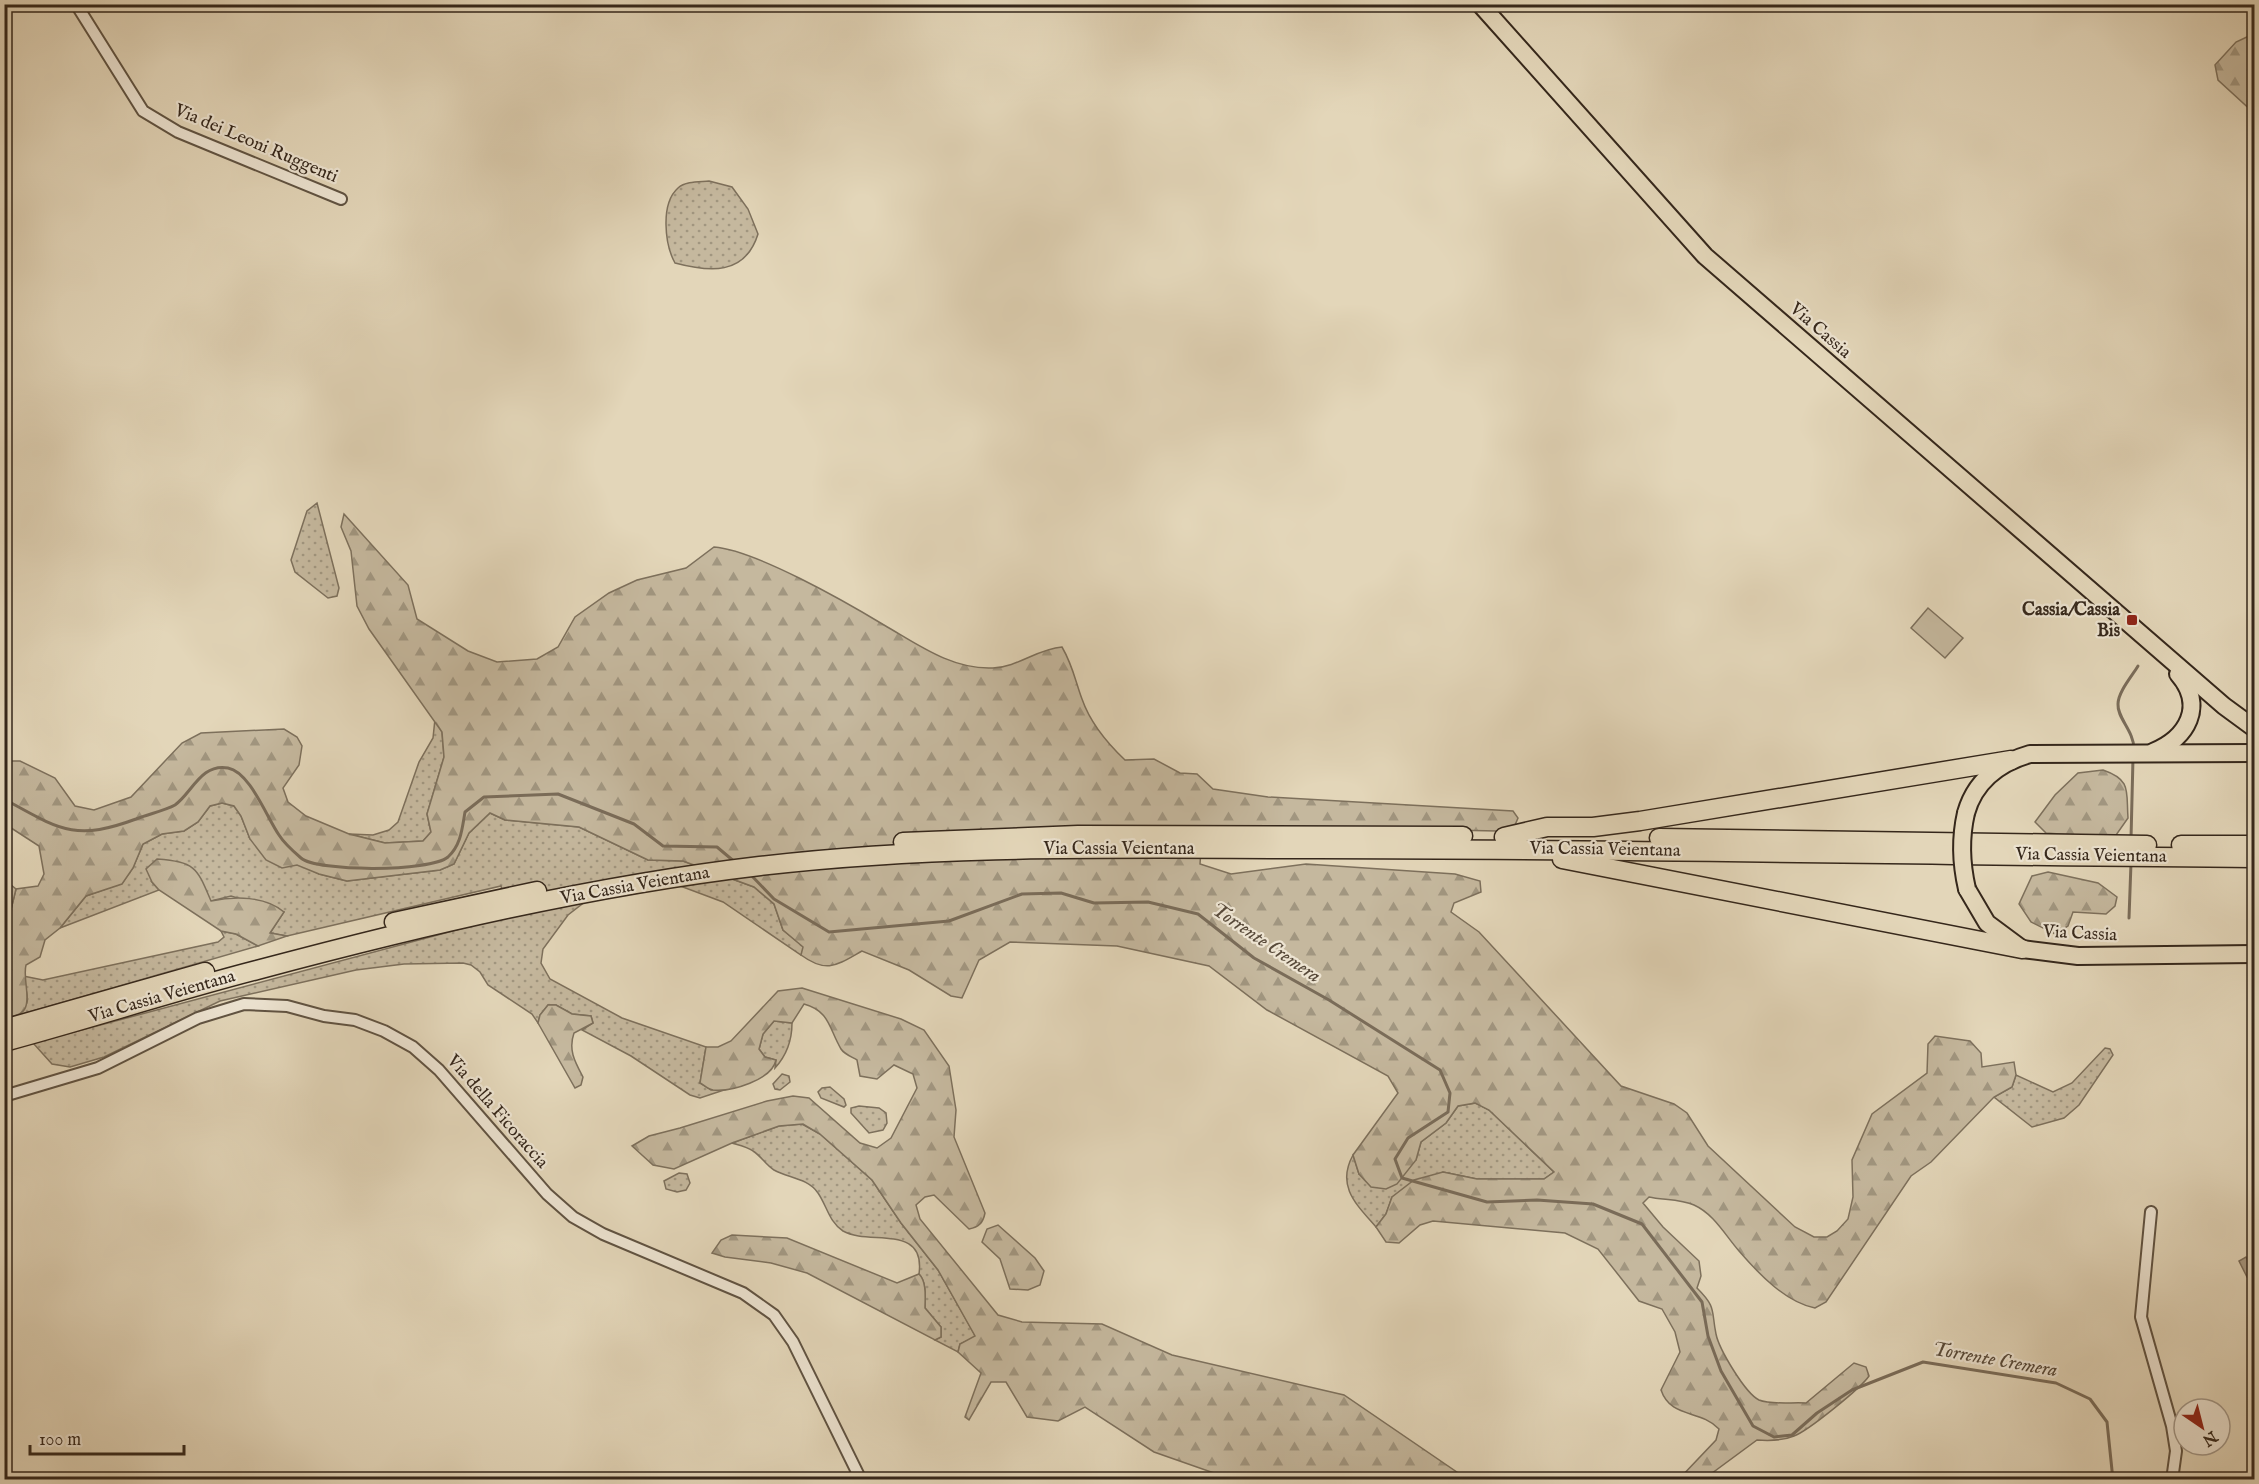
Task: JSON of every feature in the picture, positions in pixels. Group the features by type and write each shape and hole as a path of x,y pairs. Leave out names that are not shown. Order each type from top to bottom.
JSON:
{"highway":[{"path":"1504,837 1547,827 1593,827 1640,821 2011,760"},
{"name":"Via Cassia Veientana","path":"4,1042 53,1022 372,927 507,903 666,867 803,850 1006,836 1450,849 2138,851 2254,845"},
{"name":"Via Cassia Veientana","path":"1211,842 1504,837 1972,840 2114,851"},
{"path":"1450,849 1496,856 1576,860 2022,949"},
{"name":"Via Cassia Veientana","path":"2138,851 2254,858"},
{"name":"Via Cassia Veientana","path":"4,1029 53,1022"}],"main road":[{"name":"Via Cassia","path":"1480,4 1705,256 2224,706 2254,728"},
{"name":"Via Cassia","path":"2138,754 2177,740 2189,718 2190,692 2166,656"},
{"name":"Via Cassia","path":"2254,753 2030,753 2011,760 1984,780 1971,799 1962,833 1962,866 1967,889 1987,923 2022,949 2090,956 2254,954"}],"street":[{"name":"Via dei Leoni Ruggenti","path":"76,4 143,111 178,132 341,199"},
{"name":"Via della Ficoraccia","path":"4,1096 98,1068 198,1018 244,1004 287,1006 324,1016 355,1020 384,1031 413,1047 439,1070 547,1194 573,1217 603,1234 743,1293 774,1315 793,1342 861,1479"},
{"path":"2151,1212 2141,1317 2172,1426 2176,1451 2172,1479"}],"green space":[{"path":"2249,36 2254,42 2254,113 2218,80 2215,65 2236,42"},
{"path":"709,181 732,187 748,209 758,234 752,248 744,258 724,268 700,268 675,263 669,246 666,225 672,195 685,184"},
{"path":"317,503 339,588 337,596 328,598 295,572 291,560 307,511"},
{"path":"344,514 408,585 417,619 468,651 497,662 537,659 558,647 575,617 609,593 637,580 686,568 714,547 753,557 800,578 922,647 963,665 978,668 1002,667 1053,648 1062,647 1094,724 1125,760 1154,759 1180,773 1197,774 1213,789 1268,797 1513,811 1518,818 1515,825 1497,831 1258,826 1210,829 1202,835 1200,864 1231,874 1306,864 1455,874 1480,881 1481,892 1454,903 1451,912 1479,932 1621,1086 1674,1104 1687,1113 1708,1146 1795,1227 1814,1237 1827,1237 1837,1231 1848,1219 1853,1197 1852,1160 1872,1114 1927,1073 1928,1044 1935,1036 1970,1041 1981,1053 1982,1067 2014,1062 2016,1075 2012,1087 1994,1097 1931,1162 1911,1176 1826,1302 1815,1308 1793,1300 1773,1286 1746,1260 1713,1219 1701,1209 1683,1202 1649,1197 1643,1203 1663,1227 1699,1261 1701,1276 1697,1288 1712,1309 1718,1341 1733,1370 1753,1396 1770,1402 1806,1403 1854,1363 1866,1367 1869,1376 1822,1418 1801,1432 1780,1440 1757,1440 1704,1479 1679,1479 1716,1440 1719,1429 1703,1419 1679,1410 1666,1399 1661,1390 1680,1352 1675,1332 1662,1309 1639,1301 1598,1249 1565,1233 1433,1221 1420,1225 1399,1243 1386,1242 1376,1227 1386,1214 1392,1197 1414,1180 1443,1172 1477,1179 1544,1179 1554,1172 1489,1110 1475,1103 1458,1106 1446,1123 1421,1142 1416,1160 1397,1184 1386,1189 1371,1187 1359,1174 1353,1155 1398,1093 1388,1076 1267,1010 1209,966 1117,946 1010,942 979,960 962,998 951,996 909,970 862,951 832,965 825,966 810,961 801,955 803,947 783,930 774,904 754,887 683,861 648,860 579,827 505,820 490,813 469,833 454,864 440,870 347,881 319,874 297,865 282,868 266,860 250,839 241,816 234,806 222,803 210,806 198,822 184,831 162,834 143,844 133,868 122,884 86,896 60,928 45,940 40,957 26,965 27,998 23,1012 16,1016 5,1017 5,934 16,889 38,886 44,874 39,846 5,824 4,761 20,761 55,778 75,806 94,810 131,797 182,743 201,733 284,729 297,737 302,746 299,765 283,788 288,802 306,816 349,834 385,843 423,841 431,832 427,814 444,757 442,732 369,629 357,606 351,551 341,527"},
{"path":"1928,608 1963,638 1945,658 1911,628"},
{"path":"435,719 442,732 444,757 427,814 431,832 423,841 385,843 349,834 373,835 389,830 398,822 419,762 433,738"},
{"path":"2103,770 2123,782 2127,794 2128,818 2114,838 2046,833 2035,822 2055,795 2078,773"},
{"path":"222,803 234,806 241,816 250,839 319,874 347,881 440,870 454,864 469,833 490,813 505,820 579,827 648,860 683,861 754,887 774,904 783,930 804,947 801,955 723,902 675,884 590,898 568,915 543,949 541,963 550,979 622,1018 706,1047 700,1083 711,1090 730,1088 700,1098 690,1095 631,1056 582,1030 593,1023 591,1016 572,1014 556,1005 548,1005 540,1015 538,1023 532,1014 488,985 480,972 471,965 463,963 404,964 356,970 220,1001 104,1057 70,1067 52,1064 33,1043 509,916 501,886 287,936 270,933 284,912 231,896 211,901 152,882 159,890 60,928 86,896 122,883 133,868 143,844 162,834 184,831 198,822 210,806"},
{"path":"157,859 188,865 198,874 211,901 230,898 249,899 259,900 276,907 284,912 270,933 287,936 258,946 236,934 221,931 159,890 146,869"},
{"path":"2048,872 2098,883 2117,897 2115,906 2106,914 2073,912 2068,926 2055,934 2031,922 2019,904 2032,876"},
{"path":"4,880 16,889 5,934"},
{"path":"221,931 236,934 258,946 12,1017 24,1007 28,1000 23,976 43,980 218,942 224,937"},
{"path":"802,988 901,1019 924,1030 949,1066 956,1110 954,1137 985,1213 980,1224 969,1229 934,1195 925,1197 916,1205 920,1219 998,1315 1022,1322 1102,1324 1172,1355 1344,1395 1467,1479 1231,1479 1154,1452 1085,1407 1058,1421 1027,1417 1006,1382 991,1382 969,1420 965,1417 981,1373 958,1352 960,1344 975,1336 938,1270 901,1223 872,1180 820,1134 803,1124 779,1126 732,1143 674,1169 653,1165 632,1146 649,1136 767,1101 793,1096 809,1098 860,1143 877,1148 891,1138 917,1088 913,1074 894,1065 877,1079 860,1076 857,1060 841,1049 824,1016 813,1007 804,1004 792,1023 774,1021 763,1034 759,1049 765,1057 776,1060 767,1073 750,1083 730,1089 713,1090 700,1083 706,1047 718,1047 731,1041 778,991"},
{"path":"548,1005 556,1005 572,1014 591,1016 593,1023 574,1033 572,1039 573,1056 583,1077 581,1085 575,1088 538,1023 540,1015"},
{"path":"774,1021 792,1023 788,1047 775,1068 776,1060 765,1057 759,1049 763,1034"},
{"path":"2105,1048 2110,1049 2113,1055 2079,1105 2064,1118 2032,1127 1994,1097 2012,1087 2016,1075 2053,1092 2072,1083"},
{"path":"782,1074 789,1076 790,1082 780,1090 775,1089 773,1084"},
{"path":"830,1087 844,1099 846,1105 844,1107 821,1098 818,1092 822,1088"},
{"path":"1476,1103 1489,1110 1554,1172 1544,1179 1477,1179 1443,1172 1392,1197 1386,1214 1376,1227 1355,1202 1348,1185 1348,1166 1353,1155 1359,1174 1416,1160 1421,1142 1446,1123 1458,1106"},
{"path":"859,1106 879,1108 886,1113 887,1123 883,1130 869,1133 851,1113 851,1108"},
{"path":"802,1124 820,1134 872,1180 901,1223 938,1270 976,1337 960,1344 958,1352 935,1340 941,1337 941,1327 925,1308 924,1286 919,1274 919,1258 914,1248 905,1242 893,1239 854,1235 843,1231 834,1223 818,1193 809,1184 774,1170 759,1155 732,1143 779,1126"},
{"path":"679,1173 687,1174 690,1183 686,1190 677,1192 666,1189 664,1181"},
{"path":"998,1225 1035,1258 1044,1271 1040,1285 1028,1290 1010,1289 1000,1259 982,1242 987,1229"},
{"path":"732,1235 787,1238 897,1283 919,1274 924,1286 925,1308 941,1327 941,1337 935,1340 807,1273 771,1263 712,1253 721,1240"}],"water":[{"path":"2246,1257 2254,1273 2247,1277 2239,1261"}],"waterway":[{"path":"2134,749 2118,704 2123,689 2138,666"},
{"path":"2131,839 2133,758"},
{"name":"Torrente Cremera","path":"4,799 54,825 81,831 97,830 171,807 181,800 204,774 211,770 228,768 236,771 251,786 281,838 301,858 311,863 328,866 398,868 437,862 448,857 458,842 465,812 484,797 558,794 634,824 663,846 717,847 736,863"},
{"path":"2129,918 2131,863"},
{"name":"Torrente Cremera","path":"751,875 774,899 829,932 949,921 1022,894 1061,893 1094,903 1148,902 1198,914 1254,958 1329,1000 1440,1070 1450,1093 1448,1112 1408,1138 1395,1159 1402,1178 1487,1202 1537,1200 1593,1204 1642,1224 1702,1302 1708,1336 1721,1371 1753,1426 1774,1437 1792,1435 1817,1413 1852,1390 1923,1362 2056,1383 2090,1399 2107,1422 2113,1480"}],"place":[{"name":"Cassia/Cassia Bis","path":"2132,620"}]}
